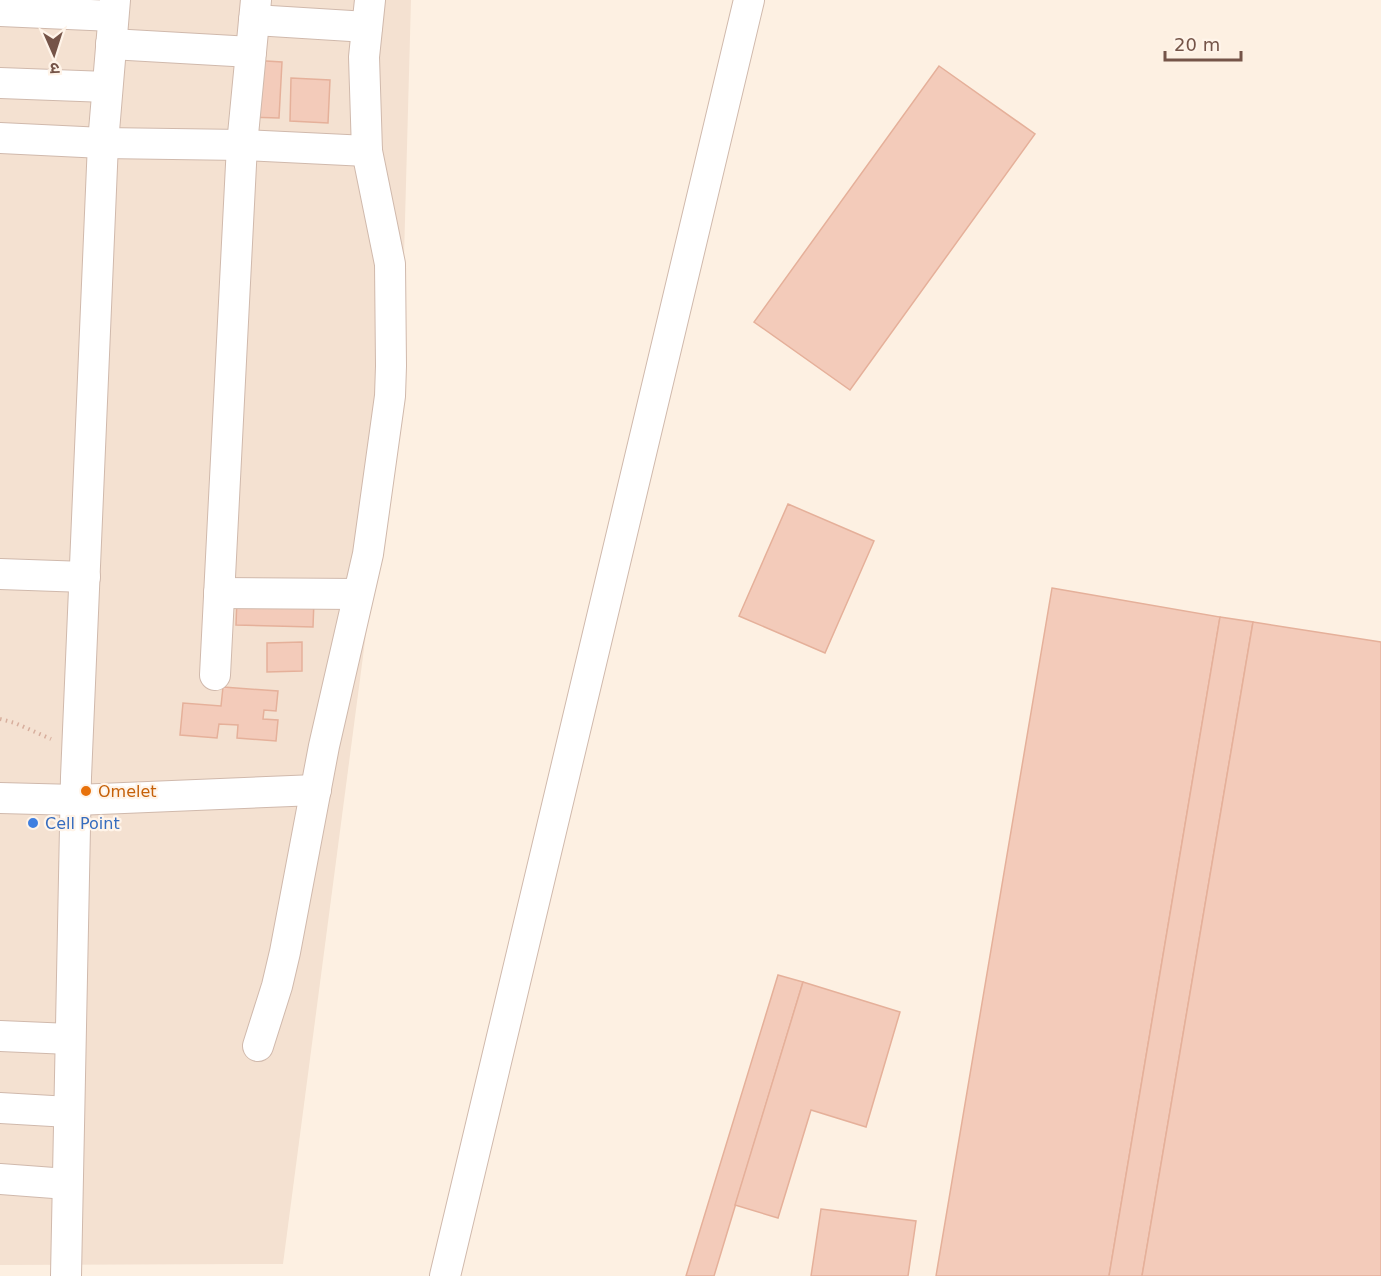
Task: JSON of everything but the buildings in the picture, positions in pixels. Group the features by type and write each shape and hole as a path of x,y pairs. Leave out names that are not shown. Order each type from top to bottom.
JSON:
{"street":[{"path":"445,1276 749,0"},
{"path":"215,675 242,145 255,10 369,13 364,57 367,151 390,264 390,396 368,554 324,746 285,952 258,1046"},
{"path":"0,11 113,20 251,51"},
{"path":"66,1276 76,788 103,143 113,20"},
{"path":"0,83 107,87"},
{"path":"0,138 367,151"},
{"path":"0,574 85,577"},
{"path":"219,593 358,594"},
{"path":"0,798 76,788 316,790"},
{"path":"0,1036 70,1039"},
{"path":"0,1108 69,1112"},
{"path":"0,1179 67,1184"}],"path":[{"path":"0,719 50,738 76,788"}],"shaded area":[{"path":"0,0 411,0 401,368 283,1264 0,1265"}],"place":[{"name":"Omelet","path":"86,791"},
{"name":"Cell Point","path":"33,823"}]}
